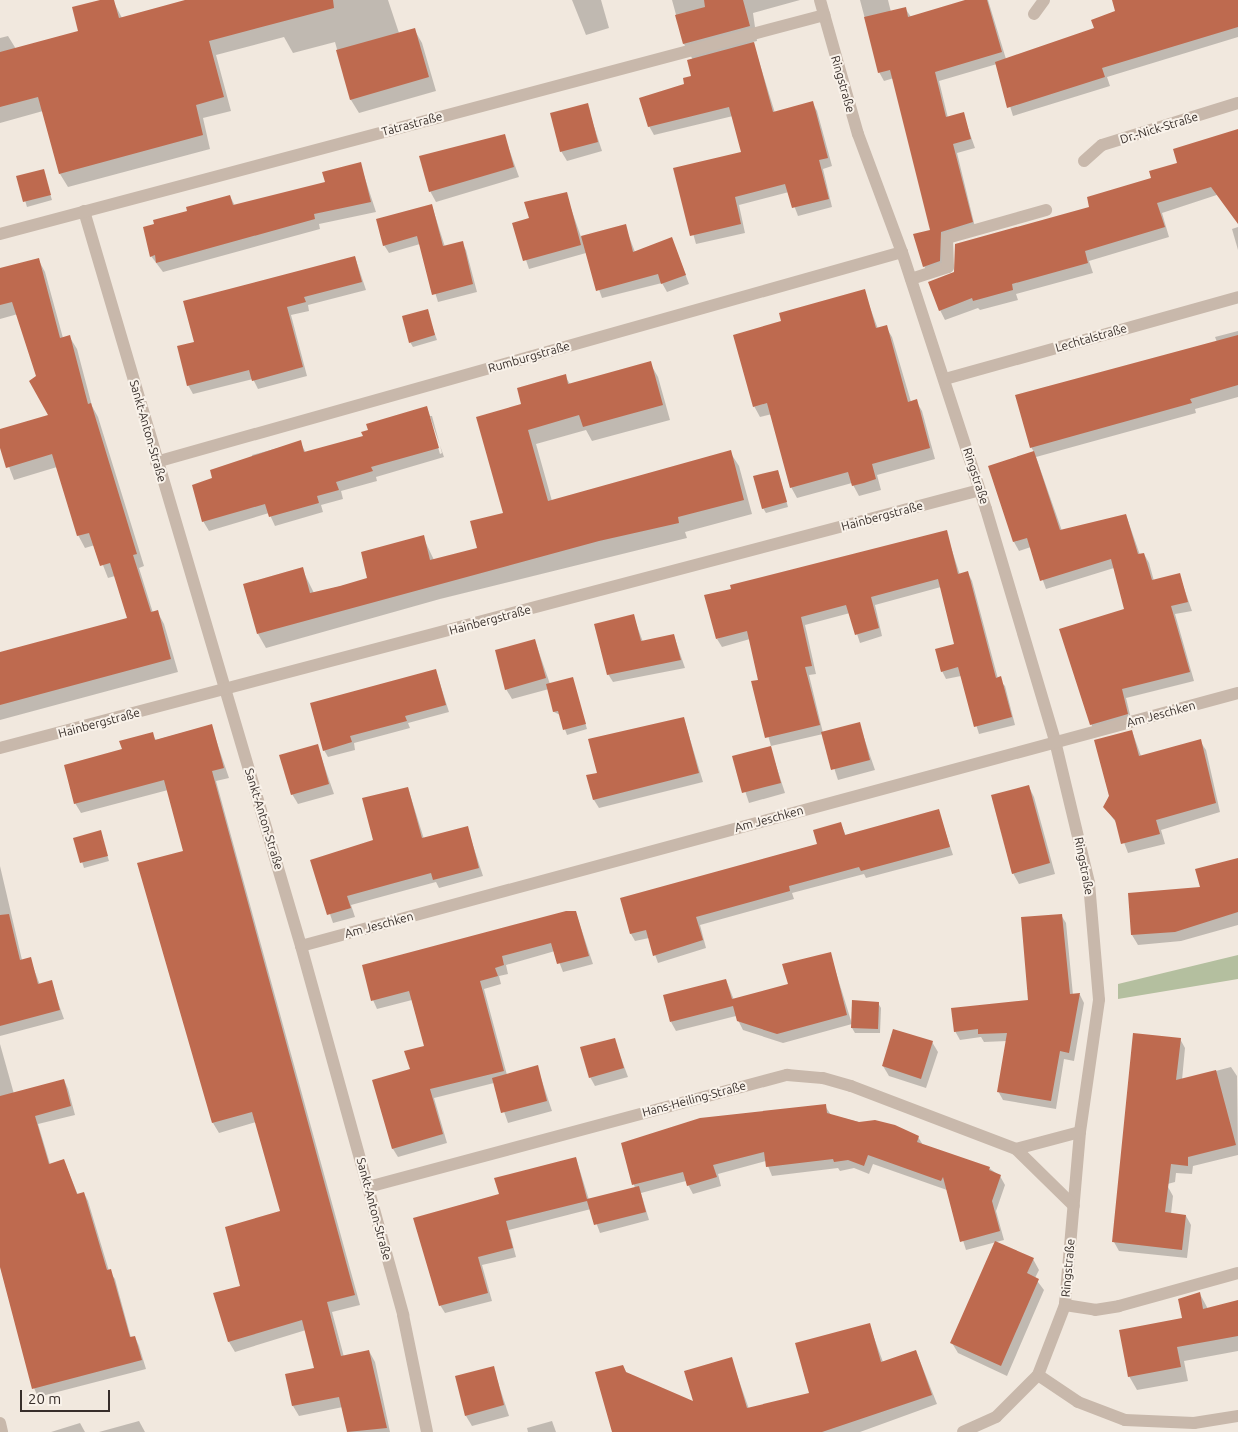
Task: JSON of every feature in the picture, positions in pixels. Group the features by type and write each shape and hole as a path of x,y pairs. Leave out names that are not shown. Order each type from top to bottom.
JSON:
{"street":[{"name":"Ringstraße","path":"820,0 858,134 902,252 980,490 1055,742 1089,882 1099,1000 1080,1132 1065,1305 1038,1375 996,1417 963,1432"},
{"path":"1034,14 1044,0"},
{"name":"Tatrastraße","path":"0,234 824,14"},
{"name":"Dr.-Nick-Straße","path":"1084,161 1102,146 1238,103"},
{"path":"911,279 948,267 947,238 1046,210"},
{"name":"Sankt-Anton-Straße","path":"84,211 156,462 301,946 403,1315 427,1432"},
{"name":"Rumburgstraße","path":"156,462 902,252"},
{"name":"Lechtalstraße","path":"945,379 1238,297"},
{"name":"Hainbergstraße","path":"0,748 980,490"},
{"name":"Am Jeschken","path":"301,946 1238,693"},
{"name":"Hans-Heiling-Straße","path":"368,1187 786,1076 823,1078 851,1086 1016,1148 1074,1206"},
{"path":"1016,1148 1080,1132"},
{"path":"1065,1305 1095,1310 1238,1274"},
{"path":"1038,1375 1078,1402 1125,1420 1194,1423 1238,1416"},
{"path":"0,1423 2,1432"}],"green space":[{"path":"1238,955 1238,979 1118,999 1118,984"}],"building":[{"path":"100,0 114,0 119,18 185,0 333,0 334,8 209,41 224,97 196,105 203,135 59,174 38,97 0,107 0,52 78,31 72,7"},
{"path":"704,0 743,0 750,26 683,44 675,15 705,7"},
{"path":"965,0 987,0 1002,52 935,72 946,117 964,112 971,139 953,144 973,222 941,232 940,261 923,267 913,234 930,230 890,70 878,73 864,17 906,7 908,17"},
{"path":"1112,0 1238,0 1238,27 1102,68 1105,77 1007,108 995,62 1094,28 1091,20 1115,11"},
{"path":"415,28 429,77 350,100 336,50"},
{"path":"754,42 773,112 813,101 828,158 819,160 829,199 792,208 785,184 735,197 741,224 690,236 673,168 741,152 729,107 648,127 639,98 684,84 683,78 691,76 687,60"},
{"path":"588,103 598,142 560,152 550,113"},
{"path":"1238,129 1238,224 1211,187 1157,203 1165,227 1085,251 1088,263 1012,284 1013,290 973,301 972,298 939,311 928,282 954,272 955,244 1089,207 1087,197 1151,178 1149,171 1177,163 1173,149"},
{"path":"505,134 514,167 429,192 419,156"},
{"path":"361,162 371,202 314,214 315,219 156,263 155,255 150,257 143,227 154,224 153,220 187,211 186,207 230,195 233,205 325,182 322,172"},
{"path":"44,169 51,195 23,202 16,176"},
{"path":"567,192 581,245 523,261 512,223 529,218 524,202"},
{"path":"432,204 443,246 463,241 473,284 432,295 417,236 383,246 376,219"},
{"path":"626,224 633,252 672,237 686,275 661,284 658,274 596,291 581,236"},
{"path":"355,256 362,282 304,297 306,302 287,307 303,367 252,381 249,370 187,386 177,346 194,342 183,301"},
{"path":"39,258 60,338 70,335 88,404 91,403 137,554 133,555 151,612 158,610 171,659 0,705 0,652 127,618 110,563 100,566 89,533 77,536 52,454 6,468 0,448 0,429 48,415 29,381 36,376 12,302 0,305 0,268"},
{"path":"865,289 876,328 887,325 908,402 917,399 930,448 872,464 876,479 864,483 852,486 848,472 790,488 767,403 753,407 733,335 781,321 779,313"},
{"path":"428,309 435,335 409,343 402,316"},
{"path":"1238,335 1238,385 1190,399 1192,403 1030,448 1015,395"},
{"path":"651,361 663,405 583,427 579,415 528,430 548,501 731,450 744,500 678,517 679,523 599,541 257,634 243,584 303,567 310,593 340,586 367,578 361,552 424,535 430,560 477,548 470,521 503,513 476,417 521,404 517,388 566,374 568,384"},
{"path":"427,406 439,448 371,467 373,471 336,482 339,490 317,496 319,503 269,517 265,504 202,522 192,485 212,478 210,470 301,440 304,452 363,436 361,432 368,430 366,424"},
{"path":"1034,451 1060,530 1126,514 1138,554 1144,553 1152,580 1180,573 1188,602 1171,606 1190,672 1122,689 1128,714 1090,725 1059,629 1124,609 1111,559 1040,581 1027,538 1013,542 988,466"},
{"path":"778,470 787,502 762,509 753,476"},
{"path":"947,530 958,574 968,571 996,678 1001,676 1012,717 974,727 958,667 941,672 935,649 954,644 938,579 871,597 879,628 855,635 846,605 801,617 812,666 805,667 820,725 765,738 751,681 758,680 747,631 716,639 704,595 731,589 730,585"},
{"path":"634,614 641,641 674,634 681,660 607,675 594,624"},
{"path":"535,639 546,678 505,690 495,650"},
{"path":"436,669 446,705 405,716 407,721 350,736 352,742 323,751 310,703"},
{"path":"573,677 586,724 563,730 558,711 553,712 546,684"},
{"path":"684,717 699,773 593,800 586,775 597,773 588,739"},
{"path":"860,722 870,760 831,770 821,732"},
{"path":"212,724 224,768 212,771 355,1295 327,1302 341,1356 369,1350 387,1428 347,1432 339,1397 292,1406 285,1374 314,1368 302,1320 228,1342 213,1293 240,1286 225,1227 280,1211 252,1112 212,1123 137,863 183,851 164,780 74,804 64,765 122,749 119,741 153,732 155,740"},
{"path":"1132,730 1139,756 1201,739 1216,803 1156,820 1160,834 1121,844 1115,820 1103,807 1109,796 1094,740"},
{"path":"318,744 329,784 291,795 279,755"},
{"path":"771,746 781,783 742,793 732,756"},
{"path":"1029,785 1050,863 1012,874 991,795"},
{"path":"408,787 422,838 468,826 479,868 433,880 431,873 347,896 351,908 327,915 310,860 373,840 362,798"},
{"path":"939,809 950,847 861,871 859,867 789,886 790,891 696,917 703,940 653,956 646,930 630,934 620,898 817,844 813,830 841,822 845,835"},
{"path":"101,830 108,856 80,863 73,838"},
{"path":"1238,858 1238,912 1175,932 1131,935 1128,893 1200,887 1195,869"},
{"path":"566,911 576,911 589,956 557,964 551,943 502,956 504,965 495,968 498,976 480,981 504,1071 430,1089 443,1134 392,1149 372,1080 410,1069 404,1051 424,1046 409,991 371,1001 362,965"},
{"path":"9,914 20,960 31,957 38,984 52,980 60,1010 0,1026 0,915"},
{"path":"1062,914 1070,994 1080,993 1069,1053 1060,1051 1051,1101 997,1092 1007,1033 978,1034 978,1029 954,1032 951,1008 1028,1000 1021,917"},
{"path":"831,952 847,1015 777,1034 737,1021 733,1006 670,1022 663,995 726,979 732,999 788,984 782,964"},
{"path":"852,1000 879,1002 878,1029 851,1028"},
{"path":"893,1029 933,1041 921,1079 882,1066"},
{"path":"1133,1033 1181,1038 1176,1080 1216,1070 1236,1145 1188,1157 1188,1166 1171,1164 1165,1212 1186,1215 1182,1250 1112,1242"},
{"path":"615,1038 624,1068 589,1078 580,1047"},
{"path":"538,1065 547,1101 501,1113 492,1078"},
{"path":"64,1079 71,1106 35,1116 49,1164 64,1159 77,1194 84,1192 107,1270 111,1269 130,1337 135,1336 142,1360 32,1389 0,1267 0,1096"},
{"path":"826,1104 827,1113 859,1122 875,1120 895,1125 919,1136 917,1142 990,1167 989,1170 1001,1175 992,1201 1000,1231 960,1242 943,1177 941,1181 868,1155 864,1166 848,1160 834,1162 833,1159 766,1167 764,1152 713,1165 717,1177 687,1186 683,1172 632,1185 621,1143 700,1118"},
{"path":"576,1157 587,1199 639,1186 646,1212 594,1225 587,1201 506,1221 513,1248 478,1257 488,1293 439,1306 413,1218 499,1194 494,1178"},
{"path":"995,1241 1034,1258 1027,1273 1039,1279 1001,1366 950,1343"},
{"path":"1200,1292 1203,1309 1238,1300 1238,1336 1177,1347 1181,1367 1128,1377 1119,1330 1182,1318 1178,1299"},
{"path":"870,1323 881,1362 916,1350 932,1395 822,1432 612,1432 595,1372 623,1365 626,1372 693,1401 684,1371 732,1357 747,1408 809,1393 795,1343"},
{"path":"494,1366 504,1405 465,1416 455,1376"}]}
